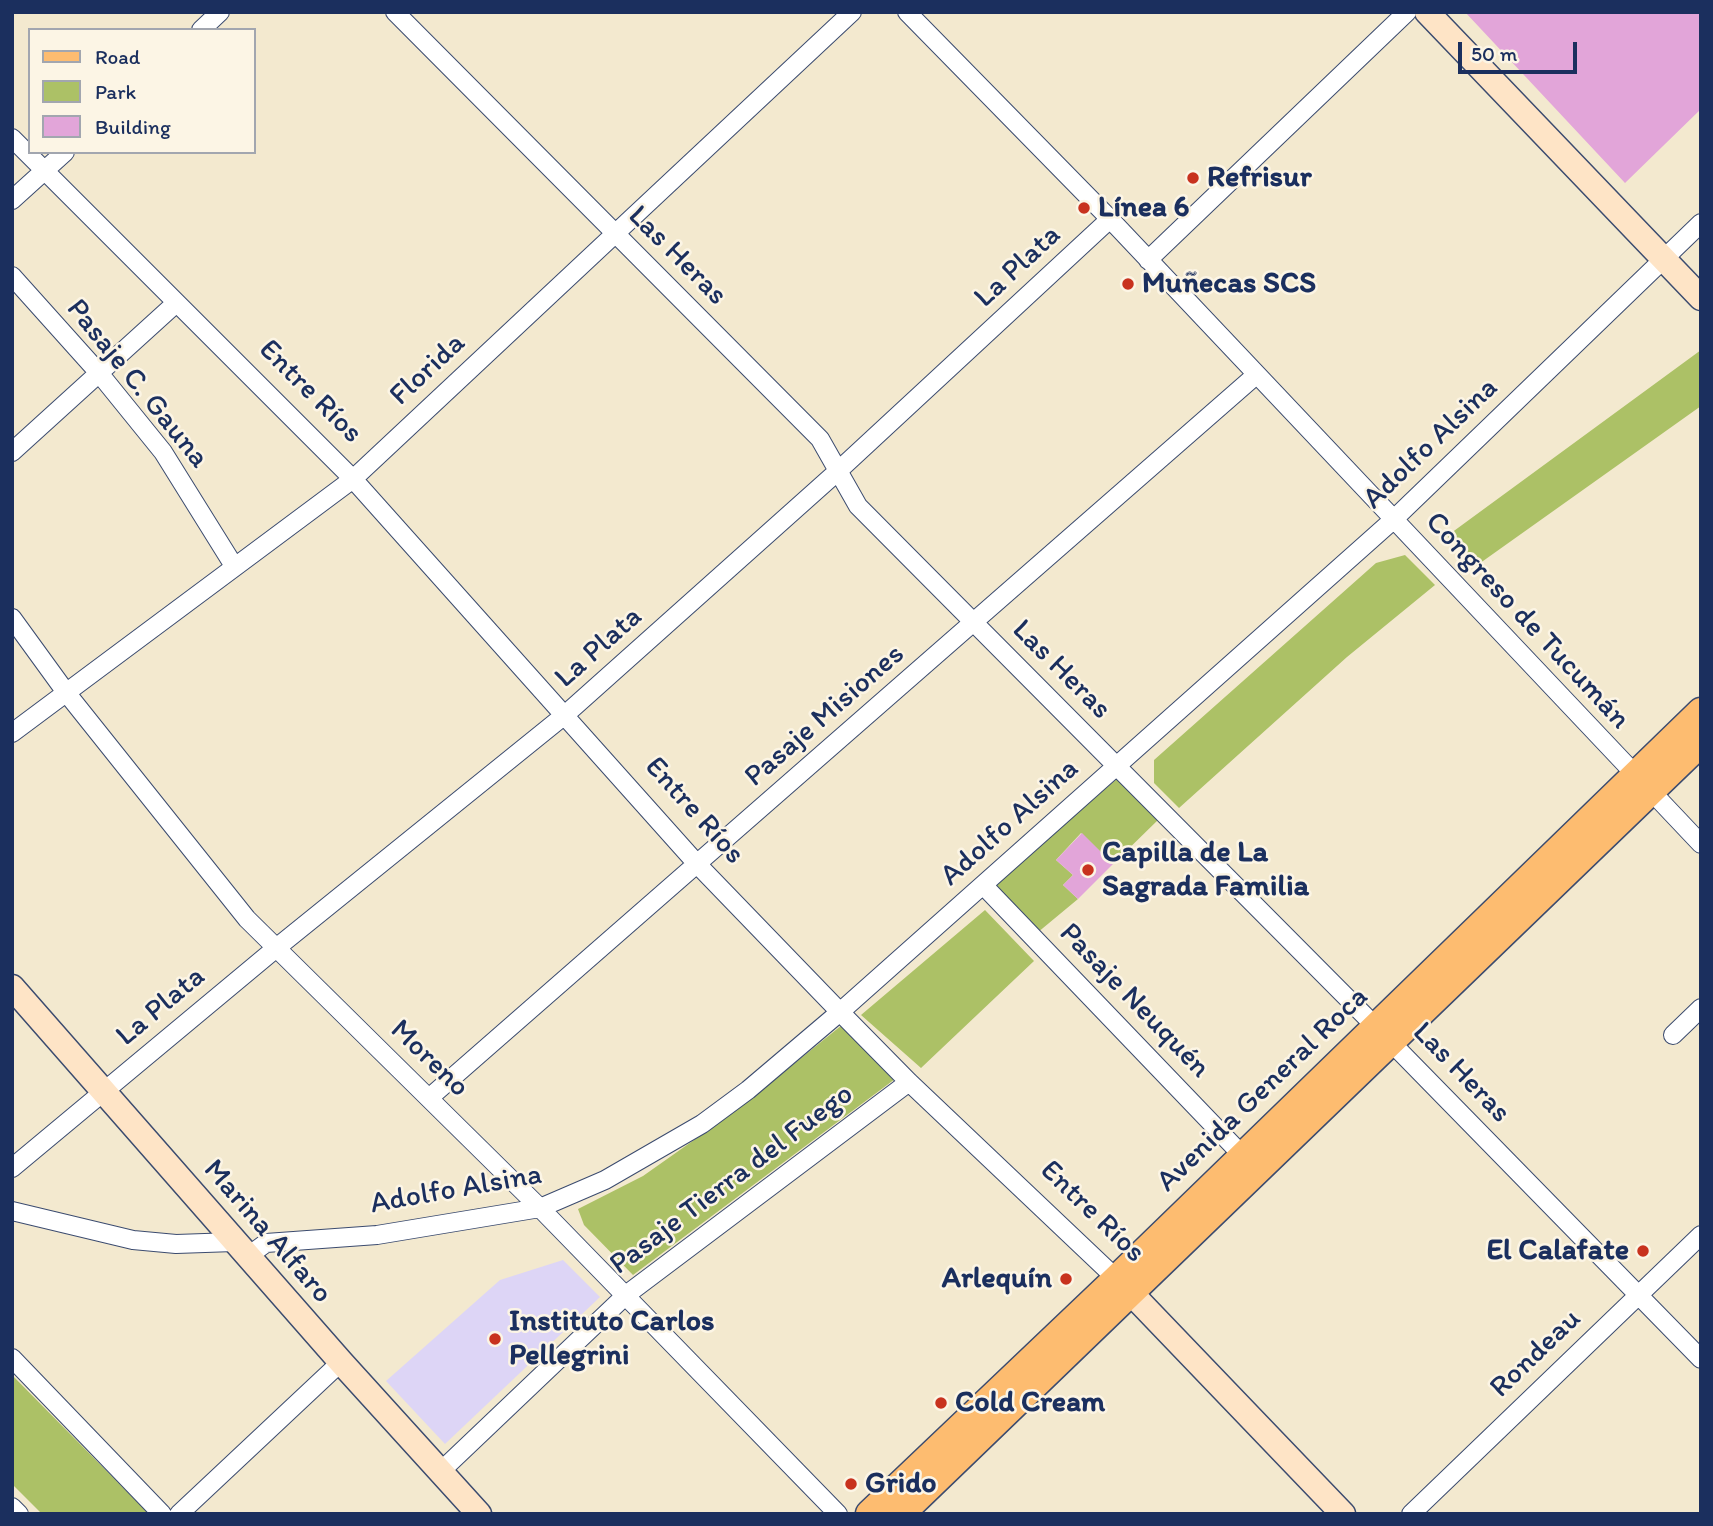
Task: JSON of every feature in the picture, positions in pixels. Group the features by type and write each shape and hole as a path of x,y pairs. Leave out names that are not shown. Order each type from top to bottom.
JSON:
{"main road":[{"name":"Avenida General Roca","path":"900,1514 1124,1286 1642,783 1701,712"},
{"name":"Avenida General Roca","path":"1642,783 1701,742"},
{"name":"Avenida General Roca","path":"870,1514 1124,1286 1243,1156 1384,1035"}],"street":[{"path":"203,28 220,12"},
{"name":"Las Heras","path":"395,12 820,439 858,506 1384,1035 1701,1359"},
{"name":"Florida","path":"12,733 353,479 852,12"},
{"name":"Congreso de Tucumán","path":"907,12 1110,219 1701,844"},
{"path":"1148,260 1407,12"},
{"path":"1427,12 1701,298"},
{"name":"Entre Ríos","path":"12,138 28,154"},
{"name":"Entre Ríos","path":"28,154 175,304 353,479 566,714 698,865 840,1012 909,1082 1124,1286 1343,1514"},
{"path":"12,200 63,154"},
{"name":"La Plata","path":"12,1168 566,714 838,471 1110,219"},
{"name":"Adolfo Alsina","path":"241,1249 267,1243 377,1235 540,1208 605,1180 702,1124 748,1090 840,1012 1393,520 1701,223"},
{"name":"Pasaje C. Gauna","path":"12,276 99,373 163,452 234,566"},
{"path":"12,452 175,304"},
{"name":"Pasaje Misiones","path":"429,1098 1256,375"},
{"name":"Moreno","path":"12,618 65,691 247,919 275,950 540,1208 838,1514"},
{"name":"Pasaje Neuquén","path":"984,885 1243,1156"},
{"name":"Marina Alfaro","path":"12,987 102,1093 480,1514"},
{"path":"1673,1035 1701,1008"},
{"name":"Pasaje Tierra del Fuego","path":"440,1472 626,1295 909,1082"},
{"path":"12,1210 133,1240 241,1249"},
{"name":"Rondeau","path":"1412,1514 1701,1235"},
{"path":"12,1358 162,1514"},
{"path":"179,1514 341,1362"},
{"path":"12,1507 19,1514"}],"shaded area":[{"name":"Instituto Carlos Pellegrini","path":"563,1260 600,1297 445,1444 386,1381 500,1280"}],"green space":[{"path":"1701,350 1701,406 1476,566 1447,536"},
{"path":"1405,555 1435,585 1347,657 1179,808 1154,783 1154,760 1376,563"},
{"path":"1118,778 1159,819 1113,864 1081,833 1056,860 1073,875 1063,885 1078,899 1037,933 992,886"},
{"path":"985,910 1034,961 921,1068 861,1015"},
{"path":"842,1025 895,1079 633,1275 584,1225 578,1209 643,1176 738,1109"},
{"path":"12,1375 149,1514 42,1514 12,1484"}],"building":[{"path":"1465,12 1701,12 1701,109 1625,183"},
{"name":"Capilla de La Sagrada Familia","path":"1082,833 1113,864 1078,899 1063,885 1073,875 1056,860"}],"place":[{"name":"Refrisur","path":"1193,178"},
{"name":"Línea 6","path":"1084,208"},
{"name":"Muñecas SCS","path":"1128,284"},
{"name":"Capilla de La Sagrada Familia","path":"1088,870"},
{"name":"El Calafate","path":"1643,1251"},
{"name":"Arlequín","path":"1066,1279"},
{"name":"Instituto Carlos Pellegrini","path":"495,1339"},
{"name":"Cold Cream","path":"941,1403"},
{"name":"Grido","path":"851,1484"}]}
